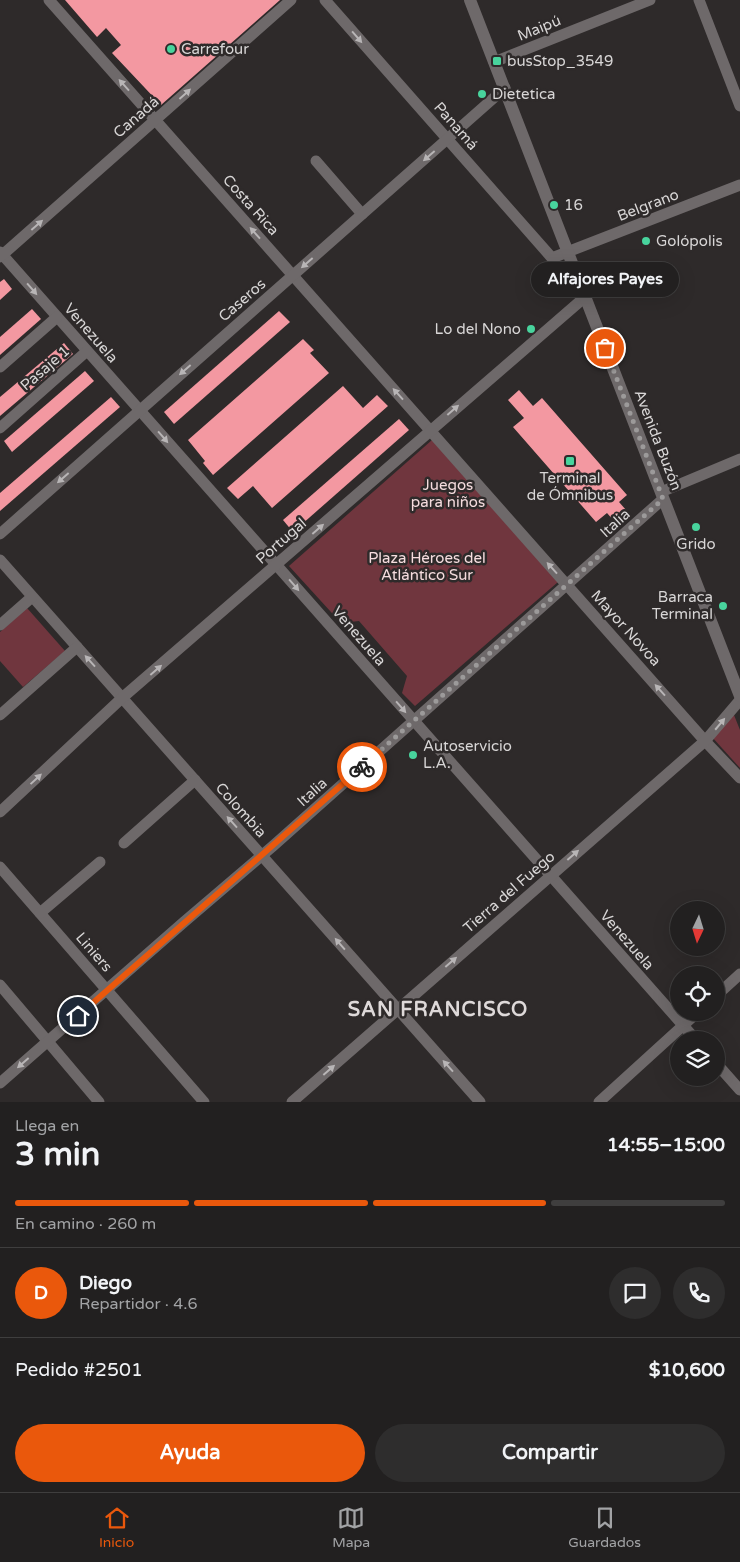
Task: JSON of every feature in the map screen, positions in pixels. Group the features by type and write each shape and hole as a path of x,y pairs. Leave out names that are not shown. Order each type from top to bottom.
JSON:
{"main road":[{"name":"Avenida Buzón","path":"470,0 662,496 736,677 740,698"}],"street":[{"name":"Costa Rica","path":"49,0 430,430"},
{"name":"Canadá","path":"1,255 291,0"},
{"name":"Panamá","path":"325,0 552,258 568,252"},
{"name":"Maipú","path":"494,62 650,0"},
{"path":"699,0 740,106"},
{"name":"Caseros","path":"0,534 504,88"},
{"path":"316,161 362,214"},
{"name":"Belgrano","path":"568,252 740,185"},
{"name":"Venezuela","path":"1,255 688,1031"},
{"name":"Portugal","path":"0,812 122,698 585,296"},
{"path":"0,367 57,317"},
{"name":"Pasaje 1","path":"0,428 87,351"},
{"name":"Mayor Novoa","path":"430,430 740,778"},
{"name":"Italia","path":"0,1083 262,856 568,585 662,496 740,459"},
{"name":"Colombia","path":"0,560 480,1102"},
{"path":"0,625 32,597"},
{"path":"0,715 77,647"},
{"name":"Tierra del Fuego","path":"292,1102 706,741 740,698"},
{"path":"124,843 195,780"},
{"path":"40,913 100,862"},
{"name":"Liniers","path":"0,867 204,1102"},
{"path":"725,988 740,974"},
{"path":"0,985 99,1102"},
{"path":"598,1102 688,1021"},
{"path":"725,1073 740,1090"}],"green space":[{"name":"Plaza Héroes del Atlántico Sur","path":"432,440 558,582 415,706 402,693 407,676 359,621 341,623 289,566"},
{"path":"27,608 65,651 23,687 0,661 0,632"},
{"path":"732,710 740,730 740,768 712,737"}],"building":[{"name":"Carrefour","path":"65,0 280,0 161,105 112,53 121,45 106,28 97,37"},
{"path":"4,279 12,289 0,300 0,282"},
{"path":"32,309 41,319 0,355 0,337"},
{"path":"279,311 290,322 174,424 164,412"},
{"path":"303,339 314,350 310,353 329,373 213,475 203,463 205,461 188,440"},
{"path":"64,343 73,354 0,416 0,397"},
{"path":"85,371 94,381 12,452 4,441"},
{"path":"343,386 363,408 377,395 388,406 272,508 253,486 238,499 227,488"},
{"name":"Terminal de Ómnibus","path":"519,390 533,406 542,398 627,495 619,502 626,510 614,521 607,513 596,522 513,427 524,418 508,400"},
{"path":"111,397 120,407 0,511 0,493"},
{"path":"399,419 409,430 293,532 283,520"}],"way so far":[{"path":"362,767 663,499 605,348"}],"place":[{"name":"Carrefour","path":"171,49"},
{"name":"busStop_3549","path":"497,61"},
{"name":"Dietetica","path":"482,94"},
{"name":"16","path":"554,205"},
{"name":"Golópolis","path":"646,241"},
{"name":"Lo del Nono","path":"531,329"},
{"name":"Alfajores Payes","path":"605,348"},
{"name":"Terminal de Ómnibus","path":"570,461"},
{"name":"Grido","path":"696,527"},
{"name":"Barraca Terminal","path":"723,606"},
{"name":"Autoservicio L.A.","path":"413,755"}],"district":[{"name":"SAN FRANCISCO","path":"438,1009"}],"route":[{"path":"78,1016 362,767"}],"park label":[{"name":"Juegos para niños","path":"448,494"}]}
